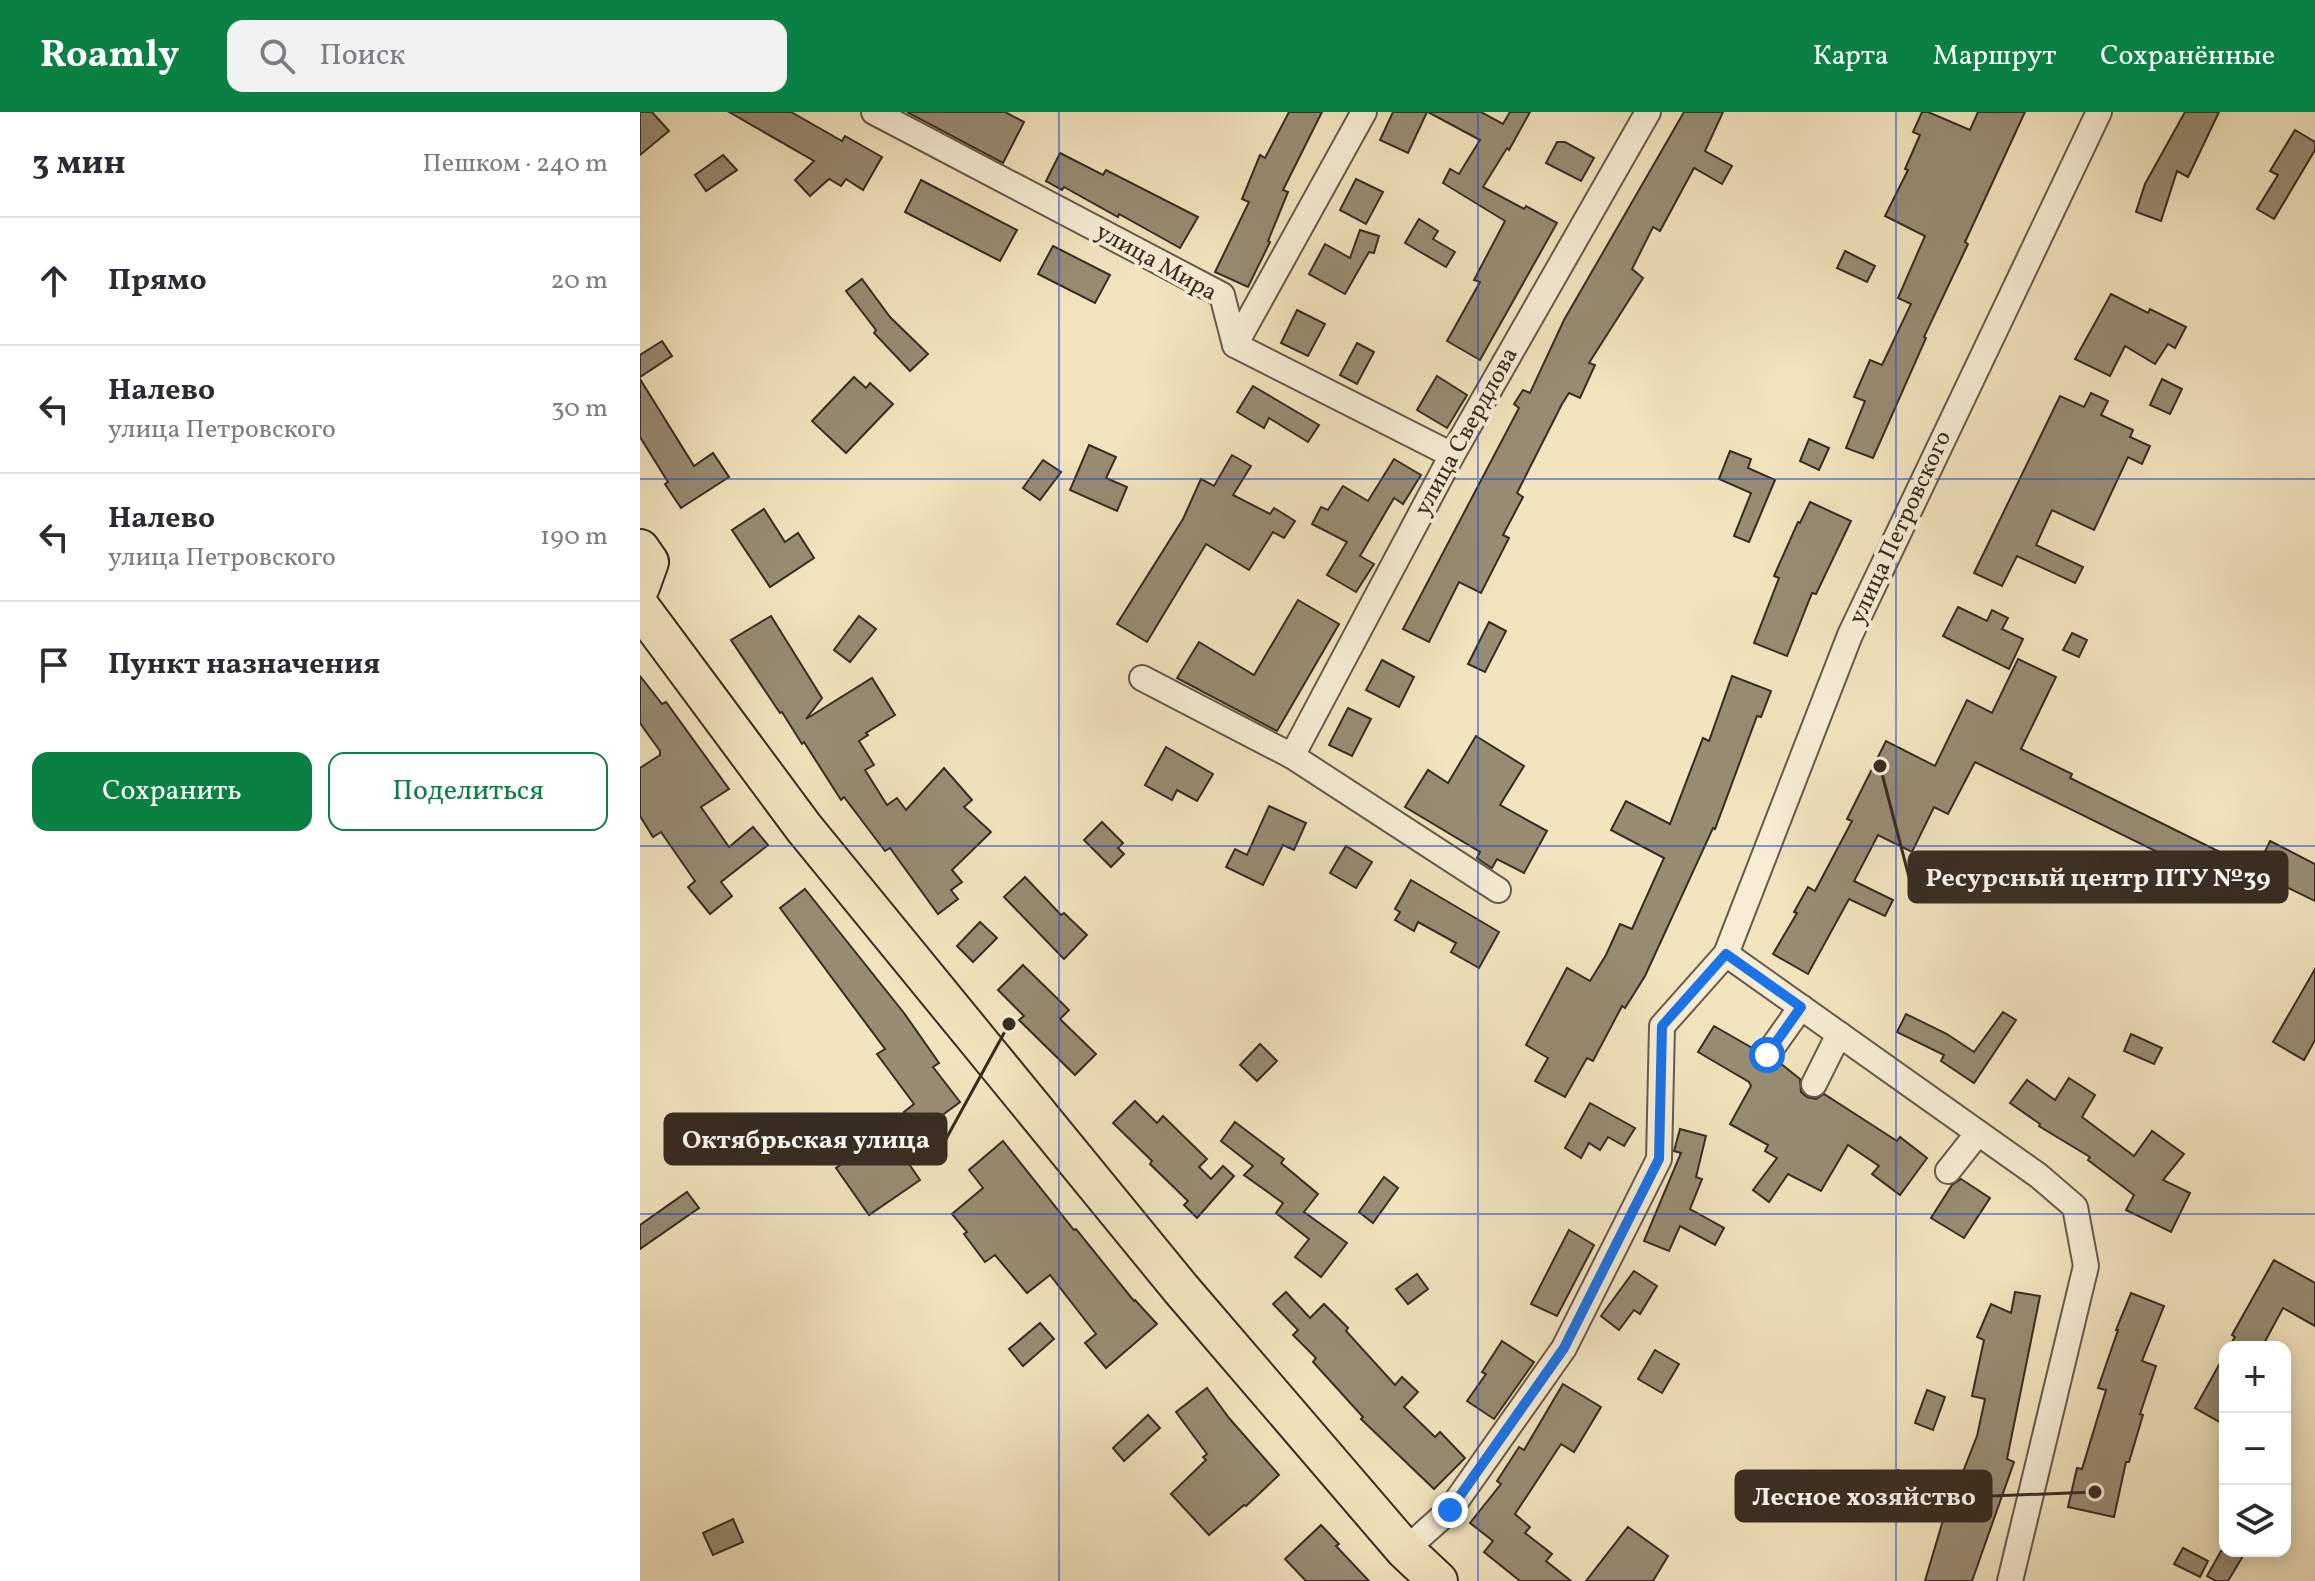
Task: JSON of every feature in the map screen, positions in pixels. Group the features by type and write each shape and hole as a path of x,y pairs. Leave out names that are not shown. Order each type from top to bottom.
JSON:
{"main road":[{"path":"640,549 649,562 640,587"},
{"path":"640,607 804,828 1181,1289 1420,1571"}],"street":[{"name":"улица Мира","path":"874,112 1222,295 1235,345"},
{"path":"1364,112 1235,345 1452,455"},
{"name":"улица Свердлова","path":"1292,756 1452,455 1648,112"},
{"name":"улица Петровского","path":"1420,1571 1450,1510 1564,1348 1659,1159 1662,1026 1726,954 1850,635 2099,112"},
{"path":"1142,678 1292,756 1498,890"},
{"path":"1726,954 2039,1176 2075,1207 2086,1266 2010,1581"},
{"path":"1767,1055 1801,1007"},
{"path":"1814,1084 1839,1034"},
{"path":"1948,1171 1978,1133"}],"building":[{"path":"640,112 652,112 669,131 640,155"},
{"path":"729,112 791,112 842,141 845,136 882,157 863,190 846,179 841,186 829,179 810,196 795,180 814,161"},
{"path":"907,112 1005,112 1024,122 1003,163"},
{"path":"1289,112 1322,112 1283,190 1288,192 1270,242 1248,287 1215,272 1249,202 1242,199 1260,155 1265,158"},
{"path":"1393,112 1427,112 1408,153 1380,140"},
{"path":"1428,112 1481,112 1503,124 1510,112 1530,112 1483,187 1557,223 1480,360 1447,341 1480,282 1474,280 1505,221 1443,183 1450,169 1459,174 1480,140"},
{"path":"1684,112 1723,112 1705,151 1732,166 1722,184 1694,168 1660,231 1653,227 1632,269 1643,278 1589,363 1595,365 1580,398 1569,393 1562,404 1517,493 1523,497 1503,535 1509,538 1481,593 1459,582 1429,642 1403,629 1519,408 1514,404 1523,390 1530,393 1564,320"},
{"path":"1922,112 1970,130 1978,112 2025,112 1965,242 1968,244 1924,337 1873,458 1846,448 1865,401 1854,397 1870,360 1882,365 1911,304 1898,298 1925,236 1885,216 1908,170 1905,169 1920,135 1913,132"},
{"path":"2185,112 2219,112 2188,177 2177,171 2161,221 2136,212 2145,184"},
{"path":"2295,130 2315,142 2315,150 2274,219 2257,209 2278,175 2270,171"},
{"path":"1557,142 1565,142 1594,158 1581,181 1546,163"},
{"path":"1060,153 1103,175 1106,170 1198,217 1180,248 1119,214 1118,217 1064,187 1062,190 1046,181"},
{"path":"723,155 737,170 706,191 695,175"},
{"path":"1356,179 1383,192 1366,224 1340,210"},
{"path":"921,180 1017,230 1000,261 905,212"},
{"path":"1419,219 1438,231 1433,239 1455,252 1446,267 1405,243"},
{"path":"1360,230 1379,236 1374,253 1369,252 1345,294 1309,274 1325,244 1350,258"},
{"path":"1053,246 1110,275 1095,303 1038,274"},
{"path":"1845,251 1875,266 1867,282 1837,268"},
{"path":"862,279 890,317 928,354 910,371 874,333 876,330 846,291"},
{"path":"2111,294 2148,313 2150,309 2186,327 2175,348 2168,344 2155,364 2125,346 2110,376 2075,359"},
{"path":"1297,310 1325,324 1308,356 1281,343"},
{"path":"662,341 672,356 640,377 640,355"},
{"path":"1357,343 1374,352 1357,384 1340,375"},
{"path":"1437,376 1467,395 1447,428 1417,410"},
{"path":"854,377 866,388 870,383 893,404 846,453 812,421"},
{"path":"640,379 694,466 713,453 729,477 681,508 640,437"},
{"path":"2162,379 2182,389 2170,414 2150,405"},
{"path":"1253,386 1319,425 1308,442 1269,418 1264,428 1237,412"},
{"path":"2091,393 2108,401 2101,415 2133,430 2130,437 2150,446 2142,464 2128,457 2094,530 2052,510 2036,545 2083,567 2075,583 2017,556 2002,586 1974,573 2060,396 2084,407"},
{"path":"1809,439 1829,448 1819,470 1800,461"},
{"path":"1089,445 1116,457 1106,478 1127,487 1117,511 1070,490"},
{"path":"1730,451 1751,459 1748,468 1775,480 1749,542 1734,536 1751,493 1719,479"},
{"path":"1232,455 1251,466 1233,495 1270,514 1274,508 1295,521 1284,538 1273,532 1249,570 1206,544 1147,642 1117,624 1183,519 1201,479 1214,486"},
{"path":"1394,459 1421,475 1403,504 1394,498 1360,556 1374,564 1356,592 1327,575 1347,542 1312,524 1321,507 1328,510 1343,486 1368,501"},
{"path":"1043,460 1061,472 1040,500 1023,488"},
{"path":"1810,502 1851,521 1816,594 1812,593 1787,656 1754,643 1779,578 1774,576"},
{"path":"764,509 785,542 798,533 814,558 770,587 732,530"},
{"path":"1298,600 1339,624 1277,731 1177,678 1199,642 1254,675"},
{"path":"1958,607 1987,621 1992,610 2008,618 2002,629 2023,639 2009,669 1943,636"},
{"path":"771,616 822,698 806,719 872,678 895,715 859,741 874,765 865,770 887,805 897,798 906,810 944,768 972,800 964,807 991,832 952,870 962,882 951,890 958,899 938,914 890,848 885,851 844,797 841,800 731,640"},
{"path":"859,616 876,629 850,662 834,650"},
{"path":"1489,622 1506,631 1485,672 1468,664"},
{"path":"2072,633 2087,640 2079,657 2063,650"},
{"path":"2018,659 2056,677 2021,749 2072,774 2070,778 2228,856 2216,881 1975,762 1948,814 1934,807 1912,852 1878,835 1854,881 1893,900 1885,916 1849,899 1808,974 1773,954 1808,887 1815,891 1852,821 1847,819 1886,741 1935,766 1967,700 1992,713"},
{"path":"1382,660 1414,677 1399,707 1366,690"},
{"path":"640,676 662,704 666,702 729,789 701,807 729,847 753,827 768,845 721,882 732,896 710,914 688,887 695,881 661,832 653,837 640,816 640,768 660,755 660,751 640,723"},
{"path":"1732,676 1771,691 1761,717 1757,716 1715,829 1645,976 1625,1008 1622,1006 1593,1061 1587,1058 1565,1097 1535,1081 1548,1058 1526,1045 1567,968 1590,981 1620,924 1632,929 1664,858 1611,830 1626,801 1670,824 1703,738 1709,741"},
{"path":"1348,708 1371,719 1352,756 1329,745"},
{"path":"1476,736 1524,766 1500,805 1547,831 1524,873 1497,859 1492,868 1477,858 1480,852 1405,807 1428,770 1448,783"},
{"path":"1166,747 1213,774 1197,801 1177,790 1172,800 1145,785"},
{"path":"1269,806 1306,823 1294,850 1283,845 1263,885 1226,867 1235,849 1247,855"},
{"path":"1102,822 1123,843 1118,848 1124,854 1111,867 1084,840"},
{"path":"2270,841 2315,864 2315,901 2255,872"},
{"path":"1346,846 1372,862 1356,888 1330,873"},
{"path":"1025,877 1061,915 1064,913 1087,935 1064,959 1004,897"},
{"path":"1411,880 1499,932 1479,968 1451,952 1456,943 1418,922 1414,931 1395,920 1400,912 1395,909"},
{"path":"805,889 904,1013 939,1063 933,1067 960,1102 898,1148 920,1180 869,1215 836,1168 908,1118 904,1112 914,1104 877,1054 885,1049 780,908"},
{"path":"980,922 997,938 973,962 957,946"},
{"path":"1023,965 1069,1010 1060,1019 1096,1054 1075,1075 1019,1020 1024,1016 998,990"},
{"path":"2315,969 2315,1040 2304,1060 2273,1042"},
{"path":"2003,1012 2016,1020 1974,1083 1941,1061 1944,1055 1897,1032 1906,1014 1947,1034 1974,1052"},
{"path":"1714,1026 1754,1049 1753,1061 1759,1068 1773,1069 1780,1063 1800,1079 1801,1092 1807,1097 1816,1099 1824,1094 1897,1141 1900,1137 1927,1158 1900,1195 1872,1174 1879,1166 1848,1145 1821,1191 1788,1174 1769,1202 1753,1190 1777,1158 1765,1151 1768,1145 1730,1124 1751,1086 1698,1052"},
{"path":"2131,1034 2162,1048 2154,1064 2124,1051"},
{"path":"1260,1044 1277,1061 1257,1081 1240,1065"},
{"path":"2069,1078 2095,1095 2082,1117 2134,1156 2152,1131 2184,1154 2163,1180 2190,1193 2171,1232 2126,1210 2134,1195 2088,1160 2090,1157 2039,1126 2010,1103 2027,1080 2055,1100"},
{"path":"1135,1101 1157,1123 1163,1116 1207,1159 1199,1167 1211,1179 1223,1166 1234,1176 1197,1218 1184,1205 1188,1201 1113,1123"},
{"path":"1590,1103 1635,1128 1624,1146 1608,1137 1600,1150 1589,1143 1581,1158 1565,1148"},
{"path":"1235,1122 1284,1159 1281,1163 1318,1194 1304,1212 1347,1243 1321,1277 1295,1257 1309,1239 1276,1213 1283,1203 1244,1175 1253,1166 1221,1141"},
{"path":"1680,1129 1706,1136 1696,1177 1702,1179 1690,1209 1724,1228 1715,1245 1680,1226 1669,1251 1644,1241 1681,1153 1674,1151"},
{"path":"1003,1141 1074,1230 1157,1324 1106,1368 1085,1343 1096,1334 1050,1275 1027,1293 995,1255 985,1262 952,1214 983,1188 969,1170"},
{"path":"1384,1177 1398,1188 1373,1223 1359,1212"},
{"path":"1961,1179 1990,1198 1964,1238 1931,1218 1952,1185"},
{"path":"687,1192 699,1208 640,1249 640,1225"},
{"path":"1569,1230 1594,1245 1557,1316 1531,1304"},
{"path":"2274,1260 2315,1283 2315,1326 2283,1308 2265,1341 2233,1341 2235,1337 2232,1335"},
{"path":"1634,1271 1657,1286 1640,1314 1634,1310 1619,1330 1601,1316"},
{"path":"1417,1274 1428,1289 1408,1304 1396,1289"},
{"path":"1286,1292 1310,1318 1324,1304 1395,1385 1402,1377 1418,1392 1404,1407 1435,1437 1440,1432 1465,1458 1434,1489 1361,1419 1363,1417 1313,1362 1316,1358 1293,1335 1298,1330 1273,1304"},
{"path":"2015,1292 2040,1296 2007,1459 2014,1462 1972,1581 1925,1581 1946,1510 1890,1489 1898,1470 1955,1492 1977,1436 1985,1399 1972,1396 1984,1340 1977,1337 1991,1304 2011,1313"},
{"path":"2131,1293 2164,1306 2142,1361 2156,1366 2140,1414 2143,1415 2129,1462 2126,1462 2114,1517 2068,1507 2077,1468 2082,1469 2106,1390 2098,1388"},
{"path":"1040,1323 1054,1339 1023,1366 1009,1349"},
{"path":"1502,1341 1534,1362 1494,1419 1467,1401 1486,1374 1482,1372"},
{"path":"1655,1350 1679,1364 1662,1393 1638,1379"},
{"path":"2219,1365 2219,1422 2195,1408"},
{"path":"1563,1384 1601,1407 1574,1452 1561,1444 1515,1514 1530,1527 1525,1533 1552,1554 1546,1561 1571,1581 1520,1581 1484,1552 1493,1541 1470,1523 1501,1484 1497,1481 1519,1447 1524,1450"},
{"path":"1207,1388 1279,1475 1209,1535 1171,1494 1206,1460 1203,1457 1207,1454 1176,1412"},
{"path":"1927,1390 1945,1397 1933,1430 1915,1423"},
{"path":"1148,1415 1160,1428 1124,1461 1113,1448"},
{"path":"733,1519 743,1542 713,1555 703,1533"},
{"path":"1321,1525 1369,1581 1306,1581 1285,1559"},
{"path":"1628,1527 1668,1556 1653,1581 1586,1581"},
{"path":"2183,1548 2208,1561 2200,1577 2174,1564"},
{"path":"2219,1555 2219,1557 2242,1557 2228,1581 2216,1581 2207,1576"}],"place":[{"name":"Ресурсный центр ПТУ №39","path":"1880,766"},
{"name":"Октябрьская улица","path":"1009,1024"},
{"name":"Лесное хозяйство","path":"2095,1492"}],"route":[{"path":"1450,1510 1564,1348 1659,1159 1662,1026 1726,954 1801,1007 1767,1055"}]}
